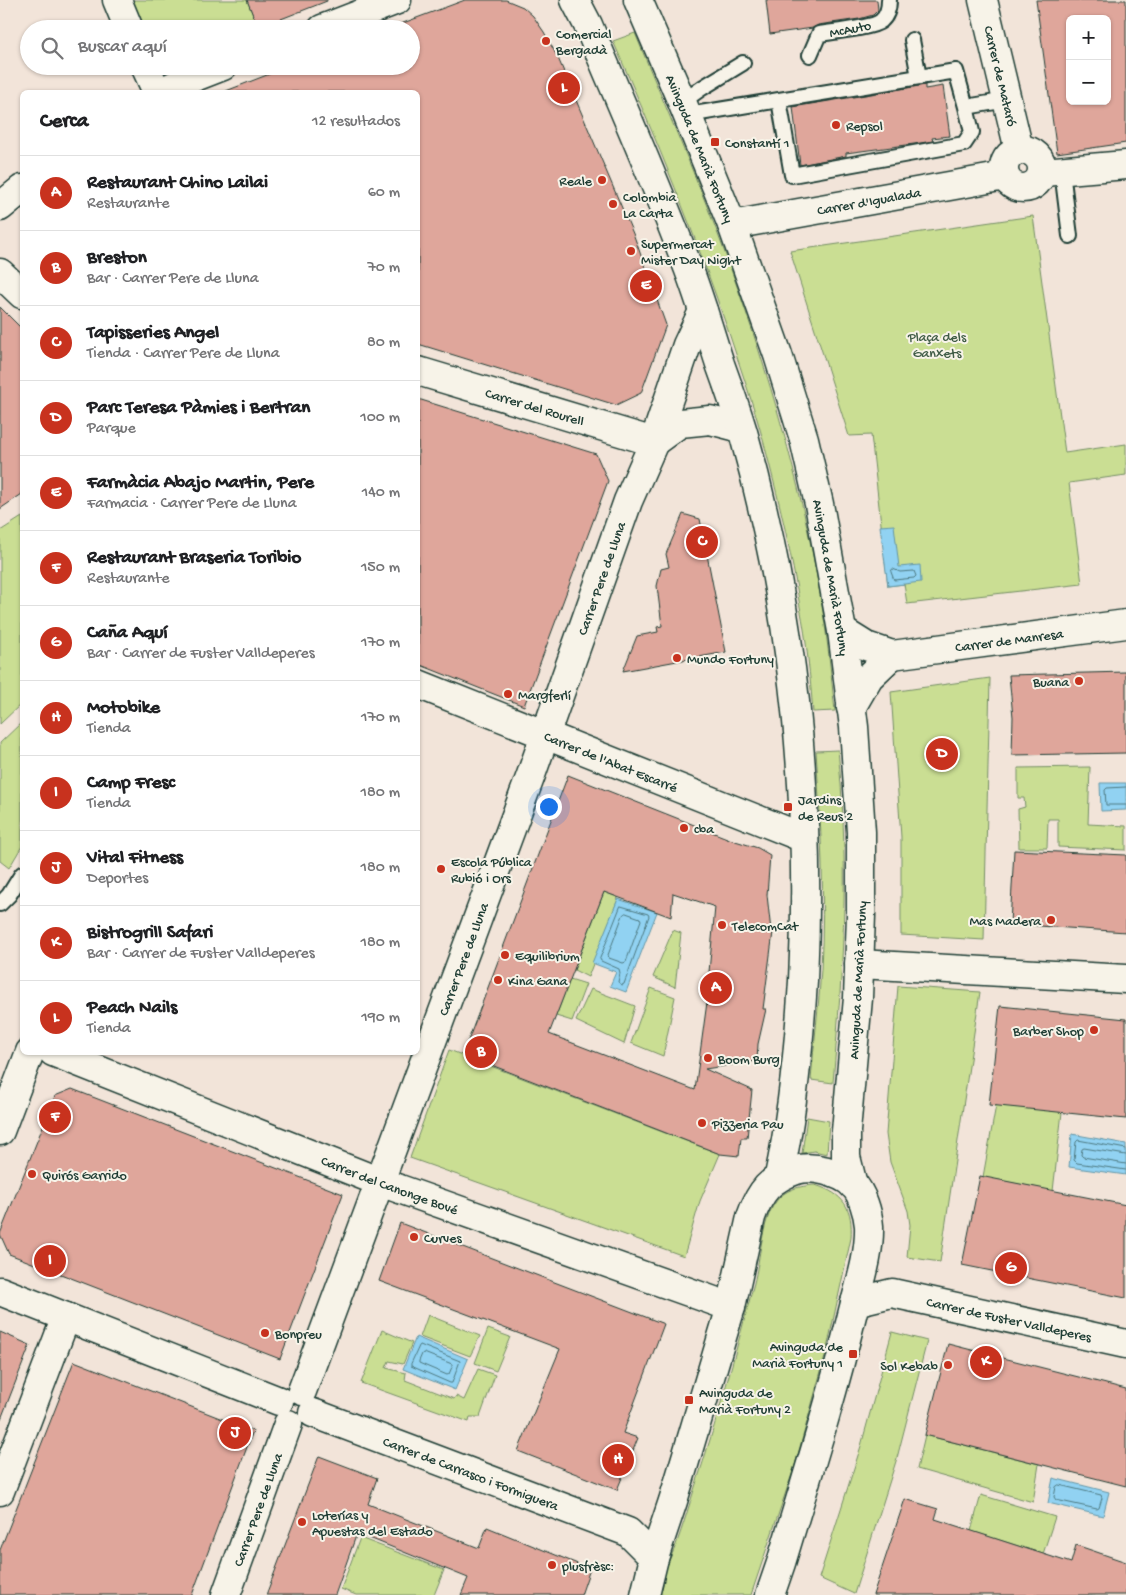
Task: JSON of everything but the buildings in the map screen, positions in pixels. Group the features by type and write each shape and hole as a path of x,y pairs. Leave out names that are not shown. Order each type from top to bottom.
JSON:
{"street":[{"path":"117,0 125,20"},
{"path":"345,20 397,0"},
{"path":"575,0 588,25 688,266 742,428 762,502 775,565 788,642 799,733 806,917 794,1088 788,1137 779,1176"},
{"name":"Avinguda de Marià Fortuny","path":"638,0 685,108 732,225 778,355 804,440 819,504 842,631 851,708 861,832 860,964 846,1131 846,1157 853,1185 868,1213 869,1227 865,1262 842,1358 778,1591"},
{"name":"Carrer de Mataró","path":"983,0 1019,150"},
{"path":"149,75 156,90"},
{"path":"165,90 200,75"},
{"path":"1052,172 1037,155 1019,150 1008,157 1004,169 1005,176 1013,186 1025,189 1052,172 1126,165"},
{"name":"Carrer d'Igualada","path":"732,225 1005,176"},
{"path":"0,207 20,191"},
{"path":"0,273 20,292"},
{"name":"Carrer Pere de Lluna","path":"226,1595 546,734 628,501 654,442 687,345 703,312"},
{"name":"Carrer del Rourell","path":"420,372 654,442"},
{"path":"654,442 680,423 710,420 742,428"},
{"name":"Carrer de Manresa","path":"842,631 866,646 892,655 1126,624"},
{"path":"851,708 869,677 892,655"},
{"name":"Carrer de l'Abat Escarré","path":"420,685 804,838"},
{"path":"860,964 1126,979"},
{"path":"0,1131 29,1055"},
{"name":"Carrer del Canonge Bové","path":"60,1055 380,1182 730,1307"},
{"path":"645,1595 654,1558 704,1400 756,1203 766,1187 779,1176 803,1168 818,1169 838,1175 853,1185"},
{"path":"865,1262 892,1293"},
{"name":"Carrer de Carrasco i Formiguera","path":"0,1291 295,1407 628,1532 654,1558"},
{"name":"Carrer de Fuster Valldeperes","path":"855,1302 892,1293 1126,1344"},
{"path":"0,1491 66,1317"},
{"name":"Carrer de Carrasco i Formiguera","path":"628,1532 664,1528"}],"lane":[{"name":"McAuto","path":"810,55 819,34 881,22 889,10 889,0"},
{"path":"912,40 919,77"},
{"path":"685,108 702,88 743,64"},
{"path":"685,108 779,100 956,71 972,132 964,144 792,175 779,100"},
{"path":"966,107 1007,100"},
{"path":"1052,172 1070,236"},
{"path":"0,904 9,895 20,877"}],"green space":[{"path":"117,0 247,0 255,20 125,20"},
{"path":"635,33 727,259 777,408 798,487 815,566 826,632 835,711 813,712 806,646 793,569 777,493 759,425 730,336 689,224 613,41"},
{"name":"Plaça dels Ganxets","path":"1033,216 1065,453 1126,444 1126,475 1069,483 1082,584 907,604 904,584 888,586 871,435 849,436 790,251"},
{"path":"20,518 20,705 0,724 0,531"},
{"path":"990,678 984,940 901,935 901,837 891,692"},
{"path":"20,724 20,849 9,868 0,861 0,743"},
{"path":"838,750 843,826 844,903 833,1083 811,1080 820,983 823,915 816,751"},
{"path":"1090,767 1088,824 1126,826 1126,850 1058,847 1058,819 1048,819 1047,848 1019,848 1018,809 1025,807 1024,798 1018,798 1018,768"},
{"path":"604,892 618,899 588,977 574,970"},
{"path":"673,930 681,933 675,987 653,977"},
{"path":"570,979 586,984 572,1021 556,1016"},
{"path":"898,986 980,992 940,1262 907,1257 910,1225 908,1211 890,1162 886,1134"},
{"path":"651,988 675,997 663,1056 631,1043"},
{"path":"591,989 635,1006 624,1044 576,1021"},
{"path":"449,1050 720,1154 700,1201 684,1256 410,1158"},
{"path":"996,1105 1062,1112 1053,1191 983,1177"},
{"path":"807,1117 829,1121 827,1154 814,1151 802,1153"},
{"path":"815,1185 833,1193 845,1204 850,1218 851,1238 826,1353 795,1465 751,1595 660,1595 663,1576 684,1523 726,1386 754,1283 767,1220 775,1203 783,1194 798,1187"},
{"path":"428,1315 480,1336 470,1356 420,1337"},
{"path":"488,1329 510,1337 496,1371 475,1363"},
{"path":"382,1330 412,1343 403,1364 389,1361 386,1368 406,1373 405,1380 454,1399 456,1396 464,1400 478,1369 495,1375 480,1417 470,1417 469,1422 361,1383"},
{"path":"892,1332 927,1341 897,1458 854,1594 819,1578 861,1446"},
{"path":"925,1435 1039,1464 1033,1502 917,1469"},
{"path":"981,1495 1055,1517 1043,1554 971,1531"},
{"path":"360,1538 444,1570 434,1595 356,1595 341,1589"}],"water":[{"path":"894,525 899,567 920,565 921,582 888,586 880,526"},
{"path":"1100,783 1126,783 1126,810 1101,811"},
{"path":"618,899 657,912 626,992 610,986 616,972 592,963"},
{"path":"1072,1134 1126,1144 1126,1175 1069,1167"},
{"path":"416,1337 468,1359 455,1390 403,1369"},
{"path":"1053,1478 1109,1492 1103,1516 1048,1503"}],"place":[{"name":"Comercial Bergadà","path":"546,41"},
{"name":"Peach Nails","path":"564,88"},
{"name":"Repsol","path":"836,125"},
{"name":"Constantí 1","path":"715,142"},
{"name":"Reale","path":"602,180"},
{"name":"Colombia La Carta","path":"613,204"},
{"name":"Supermercat Mister Day Night","path":"631,251"},
{"name":"Farmàcia Abajo Martin, Pere","path":"646,286"},
{"name":"Tapisseries Angel","path":"702,542"},
{"name":"Mundo Fortuny","path":"677,658"},
{"name":"Buana","path":"1079,681"},
{"name":"Margferlí","path":"508,694"},
{"name":"Parc Teresa Pàmies i Bertran","path":"942,754"},
{"name":"Jardins de Reus 2","path":"788,807"},
{"name":"cba","path":"684,828"},
{"name":"Escola Pública Rubió i Ors","path":"441,869"},
{"name":"Mas Madera","path":"1051,920"},
{"name":"TelecomCat","path":"722,925"},
{"name":"Equilibrium","path":"505,955"},
{"name":"Kina Gana","path":"498,980"},
{"name":"Restaurant Chino Lailai","path":"716,988"},
{"name":"Barber Shop","path":"1094,1030"},
{"name":"Breston","path":"481,1052"},
{"name":"Boom Burg","path":"708,1058"},
{"name":"Restaurant Braseria Toribio","path":"55,1117"},
{"name":"Pizzeria Pau","path":"702,1123"},
{"name":"Quirós Garrido","path":"32,1174"},
{"name":"Curves","path":"414,1237"},
{"name":"Camp Fresc","path":"50,1261"},
{"name":"Caña Aquí","path":"1011,1268"},
{"name":"Bonpreu","path":"265,1333"},
{"name":"Avinguda de Marià Fortuny 1","path":"853,1354"},
{"name":"Bistrogrill Safari","path":"986,1362"},
{"name":"Sol Kebab","path":"948,1365"},
{"name":"Avinguda de Marià Fortuny 2","path":"689,1400"},
{"name":"Vital Fitness","path":"235,1433"},
{"name":"Motobike","path":"618,1460"},
{"name":"Loterías y Apuestas del Estado","path":"302,1522"},
{"name":"plusfrèsc:","path":"552,1565"}]}
